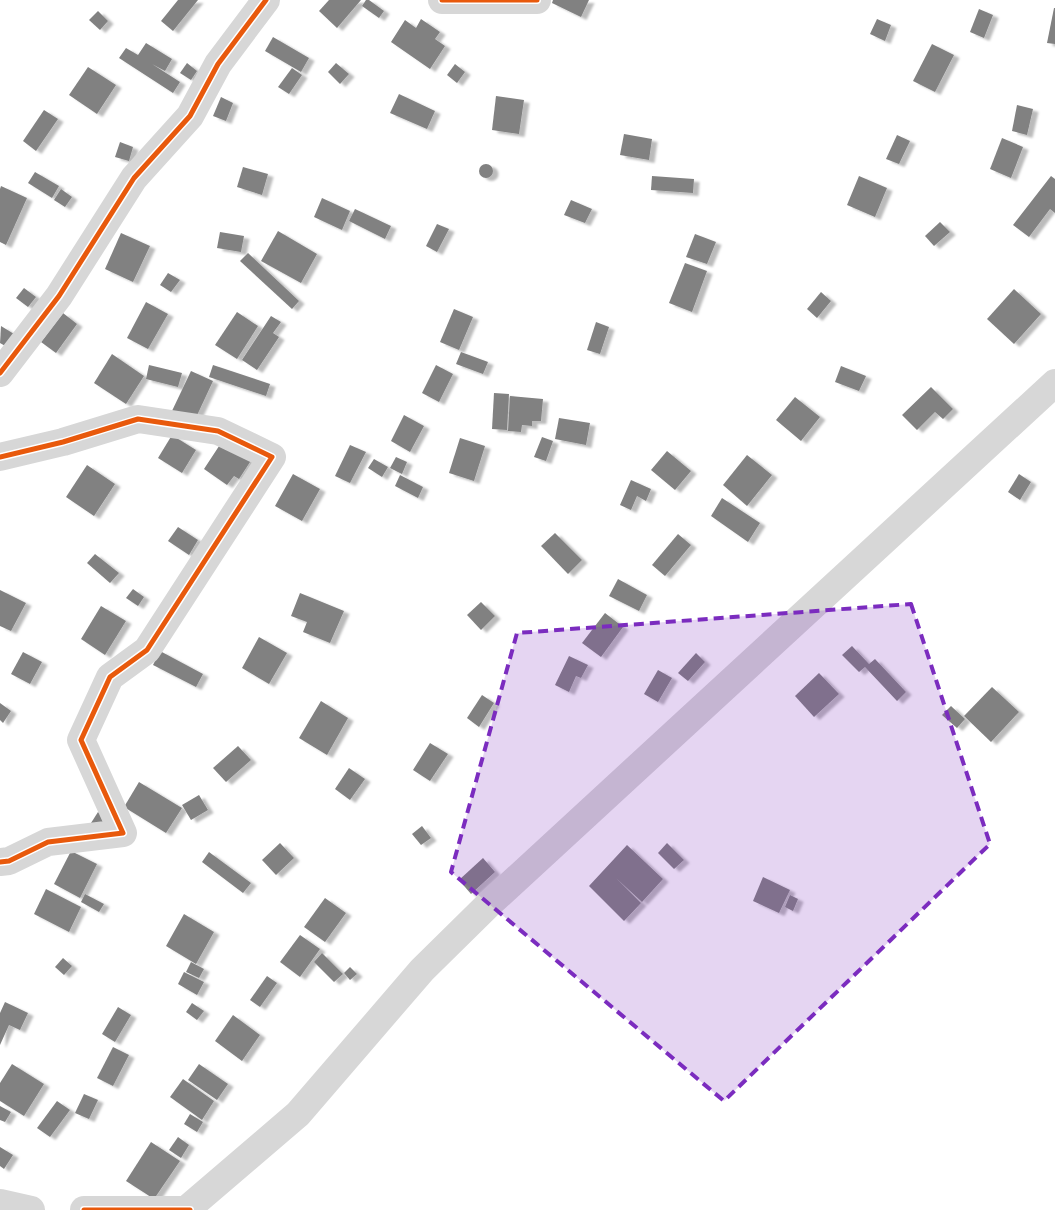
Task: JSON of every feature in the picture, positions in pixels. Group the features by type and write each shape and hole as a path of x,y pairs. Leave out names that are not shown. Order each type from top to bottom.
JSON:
{"street":[{"path":"0,373 59,296 134,178 190,116 218,64 266,0"},
{"path":"442,0 536,0"},
{"path":"84,1210 187,1210 298,1114 422,970 487,906 1055,383"},
{"path":"0,457 63,442 138,420 218,431 272,457 147,650 110,677 81,740 123,833 48,842 9,861 0,862"},
{"path":"0,1203 31,1210"}],"highlighted area":[{"path":"911,604 990,844 724,1101 451,872 517,633"}],"building":[{"path":"178,0 198,0 173,31 161,21"},
{"path":"329,0 361,0 337,28 319,11"},
{"path":"366,0 369,0 384,11 379,18 362,6"},
{"path":"553,0 589,0 581,17 552,3"},
{"path":"1055,8 1055,44 1047,43"},
{"path":"979,9 993,15 984,38 970,32"},
{"path":"98,11 108,21 100,30 89,20"},
{"path":"421,19 440,32 435,39 445,46 430,69 391,42 405,20 416,28"},
{"path":"877,19 891,25 885,41 870,34"},
{"path":"273,37 309,58 301,72 265,51"},
{"path":"146,43 172,59 165,71 152,64 180,82 173,93 119,58 126,48 138,55"},
{"path":"932,44 954,55 935,92 913,81"},
{"path":"187,63 197,71 191,80 180,73"},
{"path":"336,63 349,74 340,84 328,72"},
{"path":"455,64 465,72 457,83 447,75"},
{"path":"88,67 116,85 97,114 69,95"},
{"path":"292,68 302,75 289,94 278,87"},
{"path":"399,94 435,111 427,129 390,113"},
{"path":"496,96 524,100 519,134 492,130"},
{"path":"221,97 233,103 226,121 213,116"},
{"path":"1017,105 1033,109 1027,135 1012,131"},
{"path":"44,110 58,119 36,151 23,141"},
{"path":"624,134 652,139 649,160 620,155"},
{"path":"897,135 910,141 899,164 886,159"},
{"path":"1002,138 1023,147 1011,178 990,169"},
{"path":"120,142 133,147 129,161 115,157"},
{"path":"483,164 489,164 493,171 489,178 483,178 479,174 479,168"},
{"path":"243,167 268,174 262,195 237,187"},
{"path":"35,172 59,186 52,198 28,183"},
{"path":"652,176 694,179 693,193 651,190"},
{"path":"859,176 887,188 875,217 847,205"},
{"path":"1051,176 1055,179 1055,213 1050,209 1029,237 1013,225"},
{"path":"1,186 27,198 6,245 0,242"},
{"path":"61,189 72,197 65,207 54,200"},
{"path":"322,198 350,211 342,230 314,217"},
{"path":"571,200 592,209 585,223 564,215"},
{"path":"355,209 391,226 385,239 349,221"},
{"path":"940,222 950,232 934,246 925,236"},
{"path":"437,224 449,229 437,252 426,246"},
{"path":"278,231 317,254 301,283 261,261"},
{"path":"220,232 244,236 241,252 217,248"},
{"path":"121,233 150,246 133,282 105,269"},
{"path":"695,234 716,242 707,264 686,257"},
{"path":"248,253 299,301 292,309 240,261"},
{"path":"685,263 707,271 692,312 669,303"},
{"path":"168,273 180,280 171,292 160,285"},
{"path":"24,288 36,297 28,307 16,298"},
{"path":"1014,289 1041,314 1014,344 987,319"},
{"path":"821,292 831,301 817,318 807,309"},
{"path":"146,302 168,314 148,349 127,338"},
{"path":"454,309 473,317 459,350 440,342"},
{"path":"237,312 258,326 237,359 215,345"},
{"path":"63,313 77,324 56,353 41,342"},
{"path":"271,316 281,322 273,333 279,337 257,370 242,360"},
{"path":"596,322 609,327 600,354 587,350"},
{"path":"1,326 14,334 7,347 0,343"},
{"path":"461,352 488,362 483,374 456,364"},
{"path":"112,354 144,376 126,404 94,383"},
{"path":"149,365 182,373 178,387 146,379"},
{"path":"213,365 270,384 266,396 209,377"},
{"path":"436,365 453,374 439,402 422,393"},
{"path":"841,366 866,376 859,391 835,382"},
{"path":"191,371 213,381 193,424 171,413"},
{"path":"931,387 953,409 943,419 935,412 917,430 902,415"},
{"path":"494,393 509,394 507,430 492,429"},
{"path":"510,396 543,399 541,421 532,421 532,426 522,425 521,432 508,431"},
{"path":"795,397 820,417 801,441 776,420"},
{"path":"404,415 424,426 410,452 391,441"},
{"path":"559,418 590,423 586,445 555,439"},
{"path":"172,435 196,450 182,473 158,458"},
{"path":"542,437 553,441 546,461 534,457"},
{"path":"460,438 485,446 474,481 449,473"},
{"path":"223,440 252,459 239,479 234,476 227,485 204,469"},
{"path":"350,445 366,452 350,483 335,476"},
{"path":"667,451 691,471 675,490 651,470"},
{"path":"747,455 772,475 747,506 723,485"},
{"path":"396,457 407,462 402,474 390,468"},
{"path":"374,459 388,467 382,477 368,468"},
{"path":"87,465 115,484 94,516 66,497"},
{"path":"293,474 320,489 302,521 275,506"},
{"path":"1019,474 1031,482 1020,500 1008,492"},
{"path":"400,475 423,487 418,498 395,486"},
{"path":"631,480 651,489 646,501 637,496 631,510 620,505"},
{"path":"722,498 760,523 748,542 711,516"},
{"path":"178,527 198,540 189,555 168,541"},
{"path":"555,533 582,560 568,574 541,546"},
{"path":"678,534 691,545 665,576 652,565"},
{"path":"95,554 119,573 110,583 87,563"},
{"path":"618,579 647,595 639,611 609,596"},
{"path":"133,589 144,597 138,606 126,598"},
{"path":"0,590 26,603 11,631 0,626"},
{"path":"300,593 344,611 330,643 303,632 307,622 291,616"},
{"path":"481,602 495,616 481,630 467,615"},
{"path":"101,606 126,621 105,655 81,639"},
{"path":"605,613 623,627 601,657 582,643"},
{"path":"259,637 287,653 269,684 242,668"},
{"path":"852,646 869,664 875,659 906,692 897,701 865,667 859,672 842,655"},
{"path":"160,651 203,674 196,687 153,665"},
{"path":"23,652 42,662 30,684 11,674"},
{"path":"696,653 705,662 688,681 678,673"},
{"path":"569,656 588,665 581,678 576,676 569,692 555,685"},
{"path":"658,670 672,678 658,702 644,694"},
{"path":"819,673 839,694 814,717 795,696"},
{"path":"992,687 1019,712 991,742 964,716"},
{"path":"482,695 494,703 479,727 467,718"},
{"path":"321,701 348,718 327,755 299,738"},
{"path":"0,703 11,711 3,723 0,720"},
{"path":"951,706 965,719 957,728 942,715"},
{"path":"430,743 448,754 430,781 413,770"},
{"path":"238,746 251,760 226,782 213,768"},
{"path":"349,768 365,779 350,800 335,789"},
{"path":"139,782 182,808 166,833 124,807"},
{"path":"199,795 208,810 191,820 182,805"},
{"path":"98,812 107,819 100,830 91,823"},
{"path":"422,826 431,838 421,845 412,834"},
{"path":"280,843 294,858 276,875 262,860"},
{"path":"667,843 684,860 674,869 658,853"},
{"path":"627,845 663,879 642,902 616,878 641,903 624,921 589,886"},
{"path":"71,851 97,864 80,898 54,884"},
{"path":"209,852 251,883 243,893 202,862"},
{"path":"483,858 495,872 471,894 459,880"},
{"path":"763,877 790,890 779,913 753,901"},
{"path":"46,889 81,907 69,932 34,914"},
{"path":"85,894 104,904 99,912 81,902"},
{"path":"790,895 798,899 793,911 785,907"},
{"path":"325,898 346,913 325,942 304,927"},
{"path":"184,914 214,932 196,964 166,946"},
{"path":"300,935 320,949 300,977 280,962"},
{"path":"322,953 343,974 334,982 314,962"},
{"path":"63,958 72,966 64,975 55,967"},
{"path":"191,962 204,969 199,978 186,972"},
{"path":"350,967 357,974 350,980 344,973"},
{"path":"184,972 204,982 197,995 178,984"},
{"path":"267,976 277,983 260,1007 250,1000"},
{"path":"5,1002 28,1013 20,1030 9,1025 0,1045 0,1013"},
{"path":"192,1003 204,1011 197,1020 186,1012"},
{"path":"118,1007 131,1015 115,1042 102,1034"},
{"path":"233,1015 260,1035 242,1061 215,1041"},
{"path":"113,1047 129,1055 113,1086 97,1078"},
{"path":"12,1064 44,1084 24,1116 0,1101 0,1083"},
{"path":"199,1064 228,1084 217,1100 188,1080"},
{"path":"183,1079 214,1101 202,1120 170,1097"},
{"path":"84,1094 98,1100 89,1119 75,1113"},
{"path":"57,1101 70,1110 50,1137 37,1128"},
{"path":"0,1106 11,1112 5,1122 0,1120"},
{"path":"190,1114 203,1122 197,1132 184,1124"},
{"path":"178,1137 189,1145 181,1158 169,1150"},
{"path":"151,1142 180,1161 154,1199 126,1181"},
{"path":"0,1147 13,1155 4,1169 0,1166"}],"cycle path":[{"path":"0,373 59,296 134,178 190,116 218,64 266,0"},
{"path":"442,0 537,0"},
{"path":"0,457 63,442 138,419 218,431 272,457 147,650 110,677 81,740 123,833 48,842 9,861 0,862"},
{"path":"84,1210 190,1210"}]}
